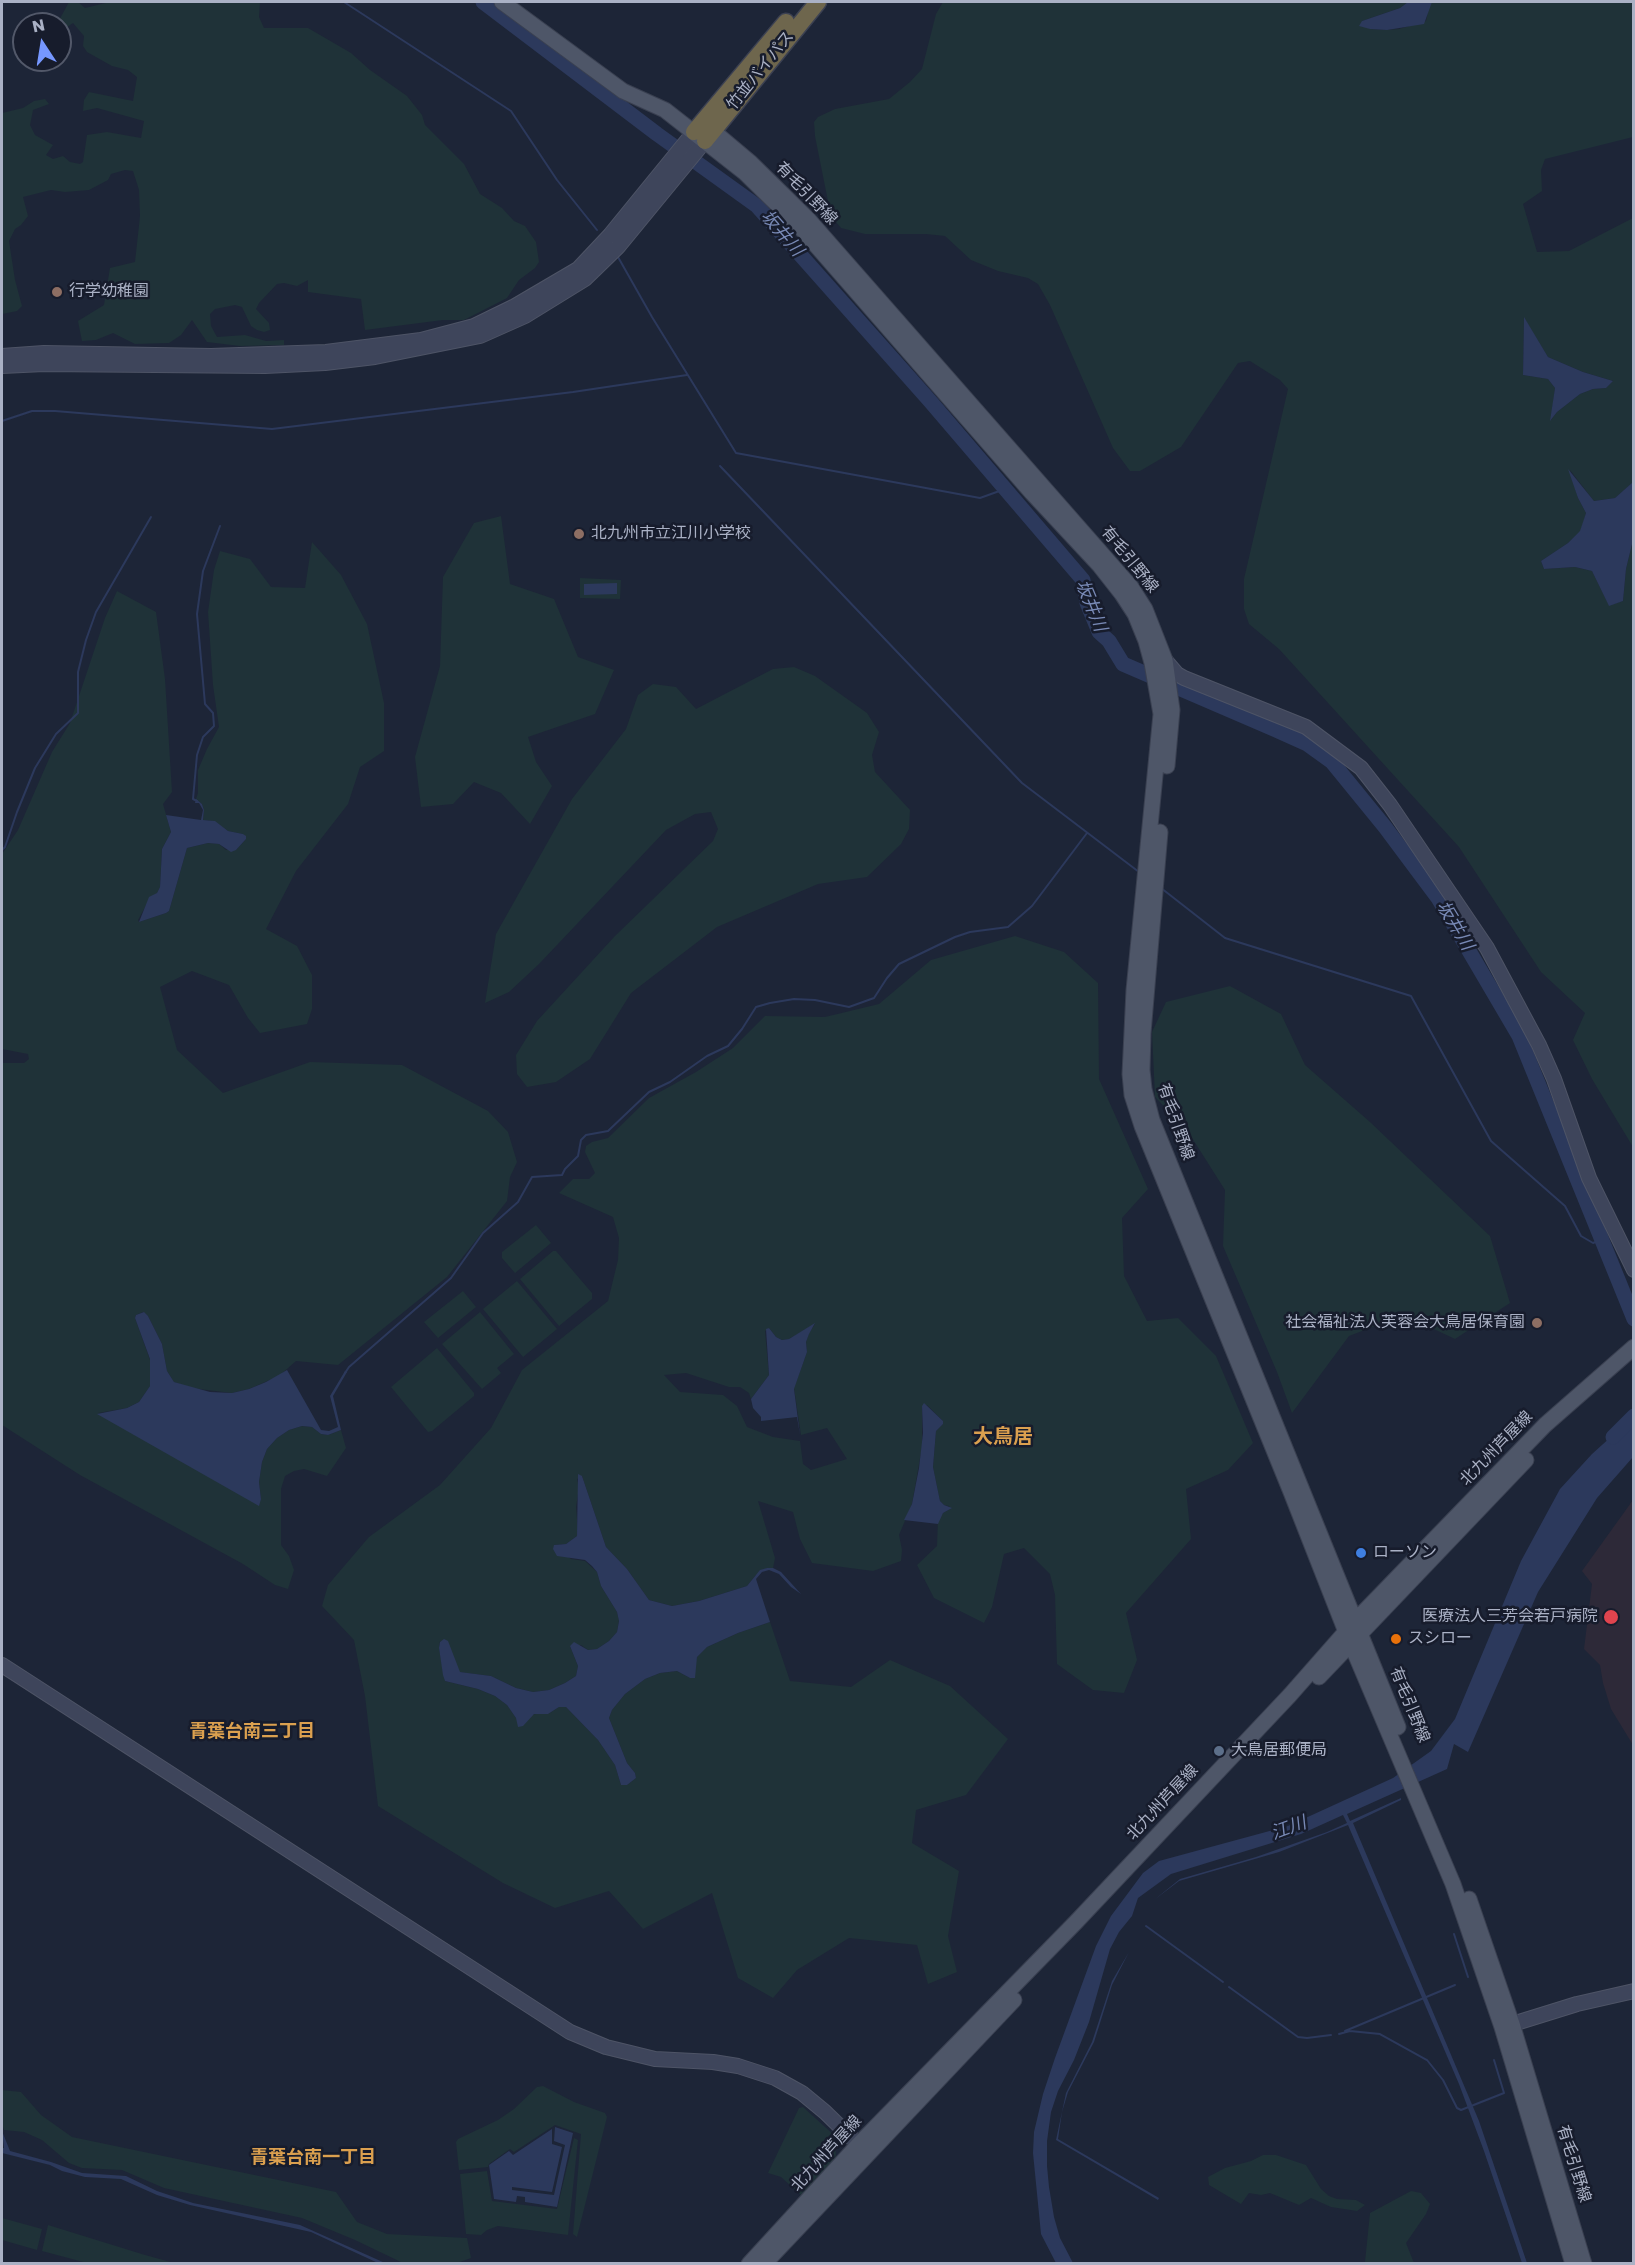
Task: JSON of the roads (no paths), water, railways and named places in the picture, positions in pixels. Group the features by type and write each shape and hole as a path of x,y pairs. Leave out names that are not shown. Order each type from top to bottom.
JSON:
{"highway":[{"name":"竹並バイパス","path":"694,144 803,2"},
{"name":"竹並バイパス","path":"694,144 818,2"}],"main road":[{"name":"有毛引野線","path":"502,2 623,91 665,110 694,144 751,163 808,219 1042,487 1108,559 1131,587 1145,609 1161,663 1165,699 1161,714 1131,1035 1132,1095 1142,1126 1291,1492 1354,1632 1427,1808 1453,1884 1507,2025 1584,2264"},
{"name":"北九州芦屋線","path":"749,2264 863,2149 1354,1632 1545,1425 1634,1347"},
{"name":"北九州芦屋線","path":"1354,1632 1551,1433 1634,1360"},
{"name":"有毛引野線","path":"1507,2025 1573,2264"},
{"name":"北九州芦屋線","path":"764,2264 863,2149"}],"street":[{"path":"2,356 44,353 231,356 326,352 421,339 474,326 515,306 578,269 694,144"},
{"path":"2,366 44,364 265,366 325,363 375,357 480,336 525,316 585,279 618,247 694,144"},
{"path":"1161,663 1184,678 1306,727 1361,768 1390,806 1487,948 1539,1045 1554,1079 1589,1178 1634,1270"},
{"path":"2,1665 570,2031 606,2047 655,2059 713,2062 738,2066 775,2078 802,2092 863,2149"},
{"path":"1507,2025 1634,1990"}],"water":[{"path":"1408,2 1432,2 1424,24 1387,30 1359,26 1362,21 1400,8"},
{"path":"1524,317 1548,357 1583,372 1613,381 1606,388 1593,389 1580,394 1557,412 1550,421 1555,388 1548,379 1523,375"},
{"path":"1568,469 1594,501 1615,498 1633,482 1633,540 1626,569 1623,601 1609,606 1592,571 1575,567 1544,569 1541,561 1568,543 1580,531 1586,513"},
{"path":"617,583 617,594 584,595 584,584"},
{"path":"196,799 202,804 204,810 203,820 215,821 228,831 243,834 246,839 231,852 219,844 208,843 187,848 169,911 139,922 149,897 157,893 160,887 162,849 171,832 166,815 201,820 203,810 199,803 195,803"},
{"path":"144,1312 162,1344 167,1371 174,1382 210,1392 232,1393 266,1382 287,1370 321,1430 329,1431 338,1427 330,1396 345,1371 347,1372 333,1396 341,1430 328,1435 321,1434 312,1427 302,1426 289,1430 277,1438 267,1449 262,1462 259,1506 97,1414 127,1408 139,1402 150,1386 150,1359 135,1318 136,1315"},
{"path":"815,1323 806,1342 807,1352 794,1389 800,1435 797,1417 761,1421 761,1417 753,1408 751,1399 769,1375 766,1329 769,1328 776,1337 782,1340 789,1339"},
{"path":"924,1403 943,1421 936,1431 933,1467 940,1501 952,1508 943,1513 938,1524 904,1520 912,1504 919,1468"},
{"path":"1633,1417 1633,1457 1597,1498 1538,1592 1468,1752 1454,1744 1447,1769 1347,1814 1350,1821 1401,1798 1353,1823 1479,2121 1527,2263 1522,2263 1459,2084 1348,1825 1279,1852 1179,1881 1154,1900 1180,1879 1256,1857 1347,1823 1343,1815 1301,1834 1171,1874 1138,1898 1132,1916 1119,1932 1110,1949 1089,2022 1051,2112 1047,2141 1049,2187 1060,2238 1073,2263 1056,2263 1041,2234 1033,2153 1034,2132 1055,2058 1096,1946 1111,1916 1143,1873 1159,1861 1288,1826 1393,1778 1431,1751 1455,1719 1521,1561 1560,1489 1592,1454"},
{"path":"578,1474 582,1476 606,1547 627,1569 649,1600 672,1606 699,1601 747,1586 760,1570 767,1568 781,1572 801,1594 779,1574 769,1570 762,1572 756,1579 770,1622 707,1647 697,1657 695,1678 690,1678 677,1671 660,1673 645,1679 625,1694 612,1710 609,1718 627,1763 635,1773 636,1778 627,1785 621,1785 615,1765 598,1740 566,1707 559,1707 548,1714 534,1714 523,1726 518,1727 516,1718 507,1705 495,1696 478,1689 445,1681 443,1675 439,1648 440,1642 444,1639 448,1641 460,1672 491,1676 516,1688 533,1692 549,1690 576,1676 578,1666 570,1646 574,1642 588,1650 597,1649 617,1632 619,1621 617,1612 601,1586 597,1572 585,1560 557,1556 553,1549 554,1545 566,1544 577,1536"},
{"path":"1129,1952 1112,1985 1094,2042 1068,2092 1058,2139 1159,2198 1158,2200 1056,2140 1066,2093 1092,2042 1112,1981"},
{"path":"555,2127 573,2133 557,2207 525,2202 525,2197 517,2196 516,2202 494,2199 489,2165 509,2151 513,2155 552,2129 552,2144 562,2147 552,2192 512,2187 512,2190 554,2195 565,2145 554,2141"},
{"path":"2,2131 10,2151 82,2173 126,2176 157,2191 193,2203 300,2225 385,2263 378,2263 311,2232 190,2205 157,2195 121,2179 85,2177 50,2165 2,2153 2,2148 4,2148"}],"waterway":[{"path":"344,2 511,111 557,180 597,230"},
{"name":"坂井川","path":"483,2 657,134 757,206 930,401 1083,580 1087,603 1099,632 1109,641 1123,664 1307,744 1332,762 1385,827 1438,898 1519,1036 1634,1319"},
{"path":"618,257 652,317 736,453 980,498 1005,489"},
{"path":"2,421 32,411 55,411 272,429 573,392 687,375"},
{"path":"720,466 1022,783 1139,872"},
{"path":"2,850 35,768 56,734 78,713 78,672 96,612 151,517"},
{"path":"197,801 193,799 197,755 203,737 214,726 213,713 205,704 197,614 203,571 220,526"},
{"path":"345,1373 451,1278 483,1233 518,1202 532,1177 562,1175 578,1156 581,1140 586,1135 608,1131 649,1092 670,1082 707,1056 728,1046 756,1007 794,999 815,1000 849,1007 874,998 899,964 955,937 970,932 1008,927 1032,906 1087,833"},
{"path":"1161,888 1225,938 1411,996 1491,1141 1565,1206 1581,1236 1593,1243 1601,1240"},
{"name":"江川","path":"1613,1437 1634,1416"},
{"path":"1146,1926 1223,1982"},
{"path":"1454,1934 1468,1977"},
{"path":"1345,2031 1455,1985"},
{"path":"1229,1987 1298,2037 1331,2035"},
{"path":"1339,2034 1350,2031 1380,2034 1427,2060 1443,2080 1457,2108 1461,2110 1504,2093 1494,2060"}],"place":[{"name":"行学幼稚園","path":"57,292"},
{"name":"北九州市立江川小学校","path":"579,534"},
{"name":"社会福祉法人芙蓉会大鳥居保育園","path":"1537,1323"},
{"name":"ローソン","path":"1361,1553"},
{"name":"医療法人三芳会若戸病院","path":"1611,1617"},
{"name":"スシロー","path":"1396,1639"},
{"name":"大鳥居郵便局","path":"1219,1751"}],"district":[{"name":"大鳥居","path":"1003,1438"},
{"name":"青葉台南三丁目","path":"252,1732"},
{"name":"青葉台南一丁目","path":"313,2158"}]}
